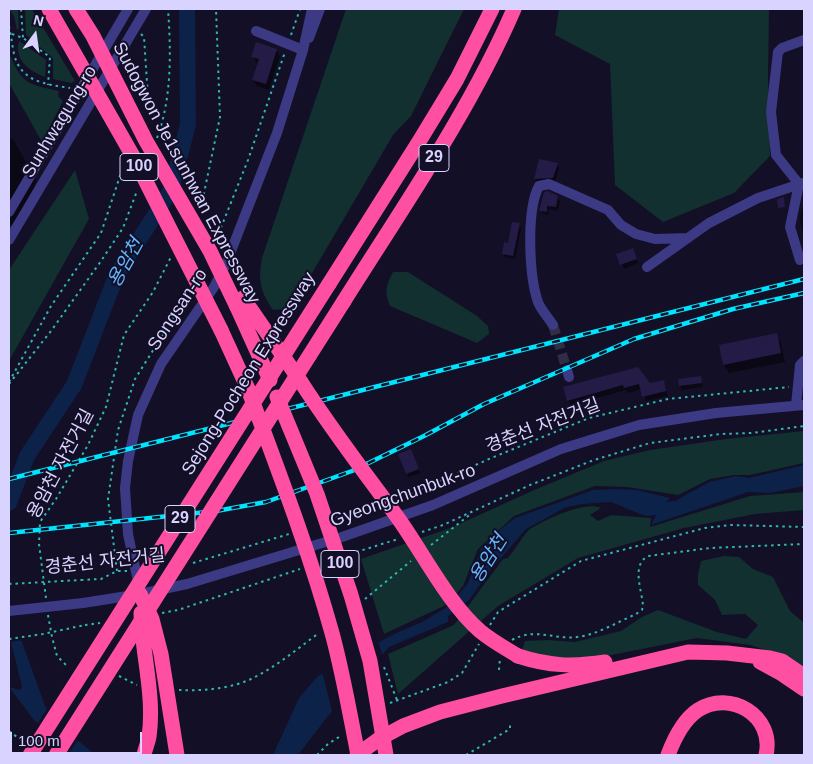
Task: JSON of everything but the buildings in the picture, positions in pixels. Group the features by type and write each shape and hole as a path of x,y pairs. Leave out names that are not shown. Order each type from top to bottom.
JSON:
{"highway":[{"name":"100","path":"49,9 134,158 221,330 248,389 292,507 323,601 333,635 358,755"},
{"name":"Sudogwon Je1sunhwan Expressway","path":"76,9 93,36 146,141 240,303 317,494 351,595 370,661 386,755"},
{"name":"Sejong-Pocheon Expressway","path":"30,755 452,87 492,9"},
{"name":"29","path":"56,755 435,156 488,63 514,9"},
{"path":"240,303 301,382 329,426 366,474 468,618 481,631 518,656 538,663 559,666 586,665 620,659 688,652 727,653 782,661 804,676"},
{"path":"140,594 141,636 149,737 144,755"},
{"path":"140,594 152,619 161,654 176,755"},
{"path":"358,755 379,739 403,726 440,712 688,652"},
{"path":"727,653 765,664 804,689"},
{"path":"668,755 680,730 688,719 697,710 718,703 740,705 756,715 767,734 768,748 766,755"},
{"path":"347,755 348,709"}],"street":[{"name":"Sunhwagung-ro","path":"9,212 128,9"},
{"name":"Sunhwagung-ro","path":"9,240 146,9"},
{"name":"Songsan-ro","path":"140,594 128,534 125,488 128,461 138,415 161,364 214,287 226,264 277,133 304,50 312,9"},
{"name":"Songsan-ro","path":"304,50 314,29 320,9"},
{"path":"256,31 304,50"},
{"path":"802,184 776,155 772,112 778,52 782,48 804,40"},
{"path":"552,325 539,304 532,280 530,242 535,194 539,186 549,184 608,210 621,225 636,234 655,239 688,238"},
{"path":"646,267 709,223 758,198 802,184"},
{"path":"800,260 790,227 802,184"},
{"path":"800,405 798,386 800,365 804,361"},
{"name":"Gyeongchunbuk-ro","path":"9,611 83,603 187,584 342,537 433,505 561,449 639,424 706,414 800,405"}],"path":[{"path":"21,9 23,38"},
{"path":"157,138 164,120 168,93 168,9"},
{"path":"195,209 204,192 220,117 216,9"},
{"path":"9,26 14,55 20,70 34,80 48,85 70,88"},
{"path":"11,34 23,38 50,57 48,85"},
{"path":"141,34 144,37 148,98 142,115"},
{"path":"9,383 51,306 101,233 127,157"},
{"path":"9,383 51,331 123,228 140,183"},
{"name":"용암천 자전거길","path":"41,566 40,522 88,445 106,406 124,335 153,292 174,250"},
{"name":"경춘선 자전거길","path":"392,499 411,494 489,459 589,418 668,400 798,386"},
{"path":"417,533 443,525 530,485 594,460 650,443 804,426"},
{"path":"328,520 374,505"},
{"path":"488,629 498,612 581,561 705,528 731,525 804,527"},
{"name":"경춘선 자전거길","path":"190,563 292,533"},
{"path":"347,555 400,538"},
{"path":"509,642 527,634 570,637 587,635 636,614 642,610 643,606 639,565 648,556 710,548 804,544"},
{"path":"170,612 301,569"},
{"name":"경춘선 자전거길","path":"9,584 101,580 117,571 136,570"},
{"path":"9,639 85,625"},
{"path":"52,637 58,656 67,666"},
{"path":"384,707 392,701 448,682 462,673 483,637"},
{"path":"498,670 501,656"},
{"path":"116,676 146,693"},
{"path":"466,755 510,729 510,724"},
{"path":"318,755 328,744 344,733"}],"green space":[{"path":"9,9 18,9 19,29 17,30 14,16"},
{"path":"25,9 32,9 75,81 71,83 53,79 53,58 26,35"},
{"path":"346,9 464,9 411,116 393,135 308,280 285,309 273,310 265,297 261,285 262,258"},
{"path":"559,9 769,9 770,156 734,193 663,222 615,185 610,64 555,35"},
{"path":"19,41 46,60 45,77 33,72 24,64 19,54"},
{"path":"9,52 17,70 27,81 40,87 59,91 58,96 63,101 42,142 9,83"},
{"path":"75,170 89,219 9,361 9,270"},
{"path":"393,272 408,272 477,316 488,326 489,334 477,343 390,306 387,289"},
{"path":"804,431 804,463 750,475 734,475 710,479 678,495 627,487 595,486 514,516 478,549 463,586 448,604 384,634 361,559 453,527 604,461 650,450 726,439"},
{"path":"804,492 804,510 755,514 684,528 578,558 498,606 398,694 388,654 454,625 503,559 508,558 530,529 545,521 565,512 594,506 601,508 590,515 598,521 611,515 651,518 650,527 750,496"},
{"path":"724,556 739,557 753,569 773,577 790,611 804,623 804,668 790,657 750,645 697,638 581,661 539,655 522,650 525,641 575,642 621,631 642,617 658,610 717,632 746,639 758,625 745,614 722,615 715,600 698,585 701,561"}],"water":[{"path":"804,465 804,486 770,493 748,492 651,525 656,515 647,516 640,514 611,502 566,507 526,529 489,572 469,600 448,616 448,622 389,647 328,716 298,755 273,755 299,698 318,676 394,634 424,621 450,605 468,583 481,548 515,518 593,490 637,490 670,498 666,502 675,501 709,482 736,476 749,478"},
{"path":"9,625 22,642 45,706 66,731 96,755 71,755 34,720 9,687 20,690 22,686 9,635"}],"pier":[{"path":"9,622 11,623 23,640 9,642"},
{"path":"378,640 383,658 333,715 322,671"},
{"path":"48,707 67,729 79,738 68,755 36,726"}],"waterway":[{"name":"용암천","path":"9,503 27,456 74,385 117,274 171,190 188,124 187,9"}],"tunnel":[{"path":"553,325 567,370"}],"railway":[{"path":"9,479 804,279"},
{"path":"9,533 216,511 266,502 352,471 484,404 634,339 733,309 804,293"}]}
